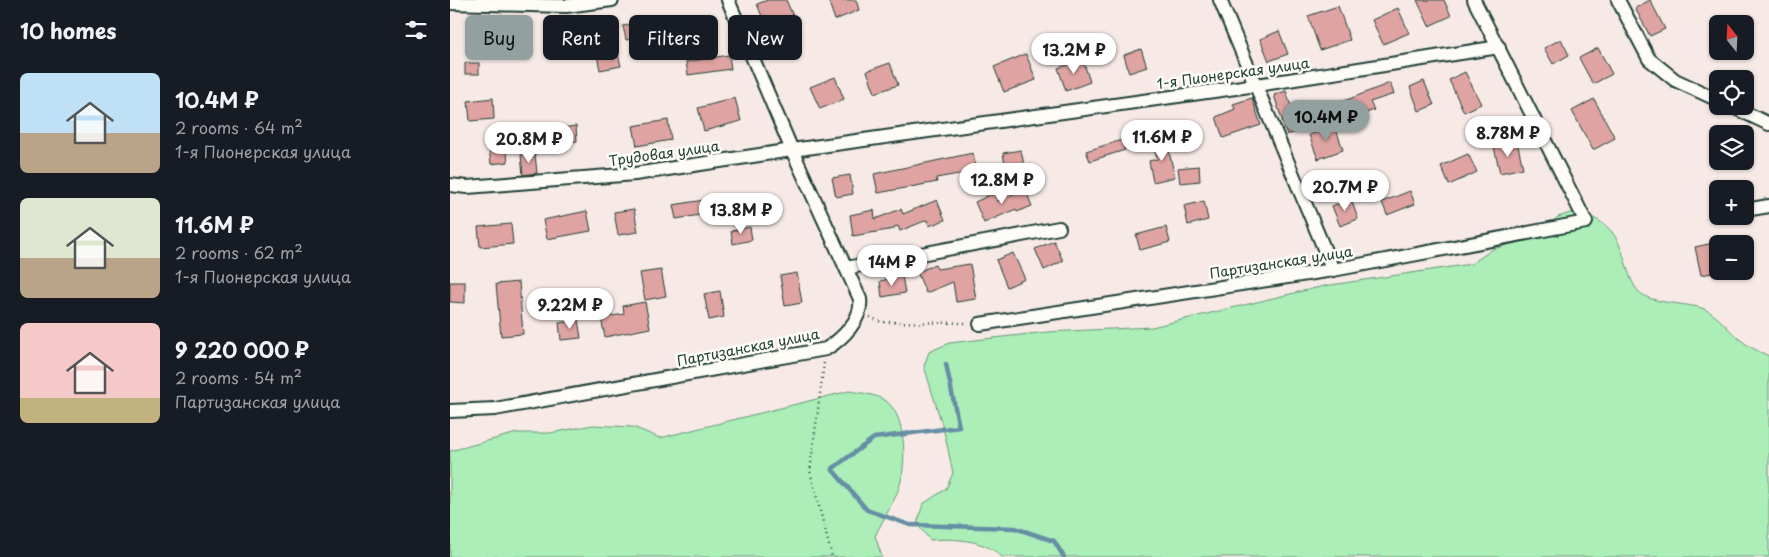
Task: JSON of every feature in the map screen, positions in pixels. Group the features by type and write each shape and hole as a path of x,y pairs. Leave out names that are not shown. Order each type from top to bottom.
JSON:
{"street":[{"path":"450,3 566,6 612,0"},
{"path":"728,0 792,150 860,299 860,312"},
{"path":"1220,0 1333,270"},
{"path":"1474,0 1499,47"},
{"path":"1618,0 1649,58 1676,80 1709,96"},
{"name":"1-я Пионерская улица","path":"792,150 1257,85 1499,47"},
{"name":"Партизанская улица","path":"980,324 1333,270 1586,222 1499,47"},
{"path":"1750,115 1769,124"},
{"name":"Трудовая улица","path":"450,185 467,187 635,174 792,150"},
{"path":"1754,208 1769,206"},
{"path":"846,268 1059,228"},
{"name":"Партизанская улица","path":"450,411 495,409 826,349 836,343 860,312"}],"path":[{"path":"860,312 881,322 980,324"},
{"path":"826,349 810,471 832,557"}],"green space":[{"path":"1581,212 1600,222 1612,232 1620,246 1633,283 1644,296 1704,309 1715,316 1745,343 1769,356 1769,557 1002,557 995,551 977,543 948,539 930,540 917,524 923,504 946,489 953,473 944,431 924,366 929,352 949,343 1047,332 1152,327 1324,286 1471,264 1493,249 1521,241 1543,229 1558,217"},
{"path":"849,391 873,395 886,401 893,408 901,427 904,461 901,481 875,536 882,557 450,557 450,451 517,433 550,433 593,425 633,427 660,438"}],"building":[{"path":"768,0 786,0 793,15 761,15 757,4"},
{"path":"828,0 856,0 859,10 835,20"},
{"path":"1417,0 1444,0 1451,16 1429,26"},
{"path":"1650,0 1665,29 1650,36 1635,8"},
{"path":"1338,6 1350,40 1320,50 1308,16"},
{"path":"1398,8 1409,33 1383,44 1372,20"},
{"path":"629,25 629,39 626,40 623,26"},
{"path":"1279,31 1288,54 1269,61 1260,39"},
{"path":"1561,39 1569,55 1553,64 1544,48"},
{"path":"1598,48 1612,74 1593,84 1579,58"},
{"path":"1141,49 1147,67 1129,73 1124,55"},
{"path":"1026,54 1036,80 1004,92 994,67"},
{"path":"728,55 731,69 688,75 686,62 718,60 718,57"},
{"path":"619,58 621,66 600,70 598,60 619,60"},
{"path":"1083,60 1090,82 1066,91 1058,68"},
{"path":"465,63 479,63 479,74 465,74"},
{"path":"890,63 898,85 875,93 867,71"},
{"path":"1465,72 1481,104 1464,112 1449,80"},
{"path":"835,77 844,99 820,109 810,87"},
{"path":"1424,81 1434,105 1419,111 1410,87"},
{"path":"1390,83 1394,94 1370,102 1374,110 1346,121 1339,103"},
{"path":"1286,91 1299,131 1287,135 1274,95"},
{"path":"493,98 494,119 470,121 468,101"},
{"path":"735,98 741,121 704,131 698,108"},
{"path":"1252,98 1261,125 1223,138 1216,117 1235,109 1233,104"},
{"path":"1594,99 1615,138 1593,150 1572,111"},
{"path":"668,120 671,140 637,146 633,126"},
{"path":"576,126 577,141 557,144 555,129"},
{"path":"1335,126 1343,150 1318,159 1309,135"},
{"path":"505,138 508,162 491,164 488,140"},
{"path":"1166,139 1175,177 1153,182 1149,161 1157,159 1153,142"},
{"path":"1122,140 1125,150 1090,161 1086,151"},
{"path":"1517,142 1523,168 1500,173 1494,147"},
{"path":"1021,150 1025,169 1006,172 1003,153"},
{"path":"973,153 976,171 936,178 937,182 878,193 874,174"},
{"path":"535,154 537,173 523,175 521,155"},
{"path":"1468,154 1477,172 1449,185 1441,166"},
{"path":"1199,166 1200,181 1180,183 1178,168"},
{"path":"850,175 853,194 836,197 832,178"},
{"path":"1025,189 1032,206 1017,212 1016,209 984,223 975,202 994,193 997,201"},
{"path":"1410,191 1415,204 1387,215 1382,202"},
{"path":"1351,199 1358,219 1340,226 1332,206"},
{"path":"704,200 706,214 676,219 673,205"},
{"path":"937,200 945,220 929,226 927,220 900,231 898,226 894,227 894,229 853,236 850,215 874,210 875,219 901,209 903,214"},
{"path":"1204,201 1208,220 1188,225 1184,206"},
{"path":"634,209 638,232 618,235 614,212"},
{"path":"587,211 591,231 547,239 543,220"},
{"path":"511,224 513,244 480,247 478,227"},
{"path":"750,227 752,240 733,244 731,231"},
{"path":"1166,227 1170,242 1140,250 1136,235"},
{"path":"1054,241 1063,261 1044,270 1035,249"},
{"path":"1709,244 1709,274 1701,275 1695,247"},
{"path":"1013,253 1025,279 1007,287 996,260"},
{"path":"970,264 976,299 956,302 953,282 926,293 917,272 935,265 937,269"},
{"path":"661,270 666,296 645,300 640,273"},
{"path":"797,273 802,303 785,306 780,276"},
{"path":"902,276 905,293 882,297 880,281"},
{"path":"450,282 465,282 465,303 450,302"},
{"path":"519,282 523,334 501,336 496,284"},
{"path":"720,291 724,317 709,320 704,294"},
{"path":"645,302 650,328 605,337 601,318 624,314 623,306"},
{"path":"578,320 581,338 561,340 559,323"}],"waterway":[{"path":"946,364 959,427 874,438 832,469 867,510 910,525 1015,528 1054,541 1064,557"}]}
